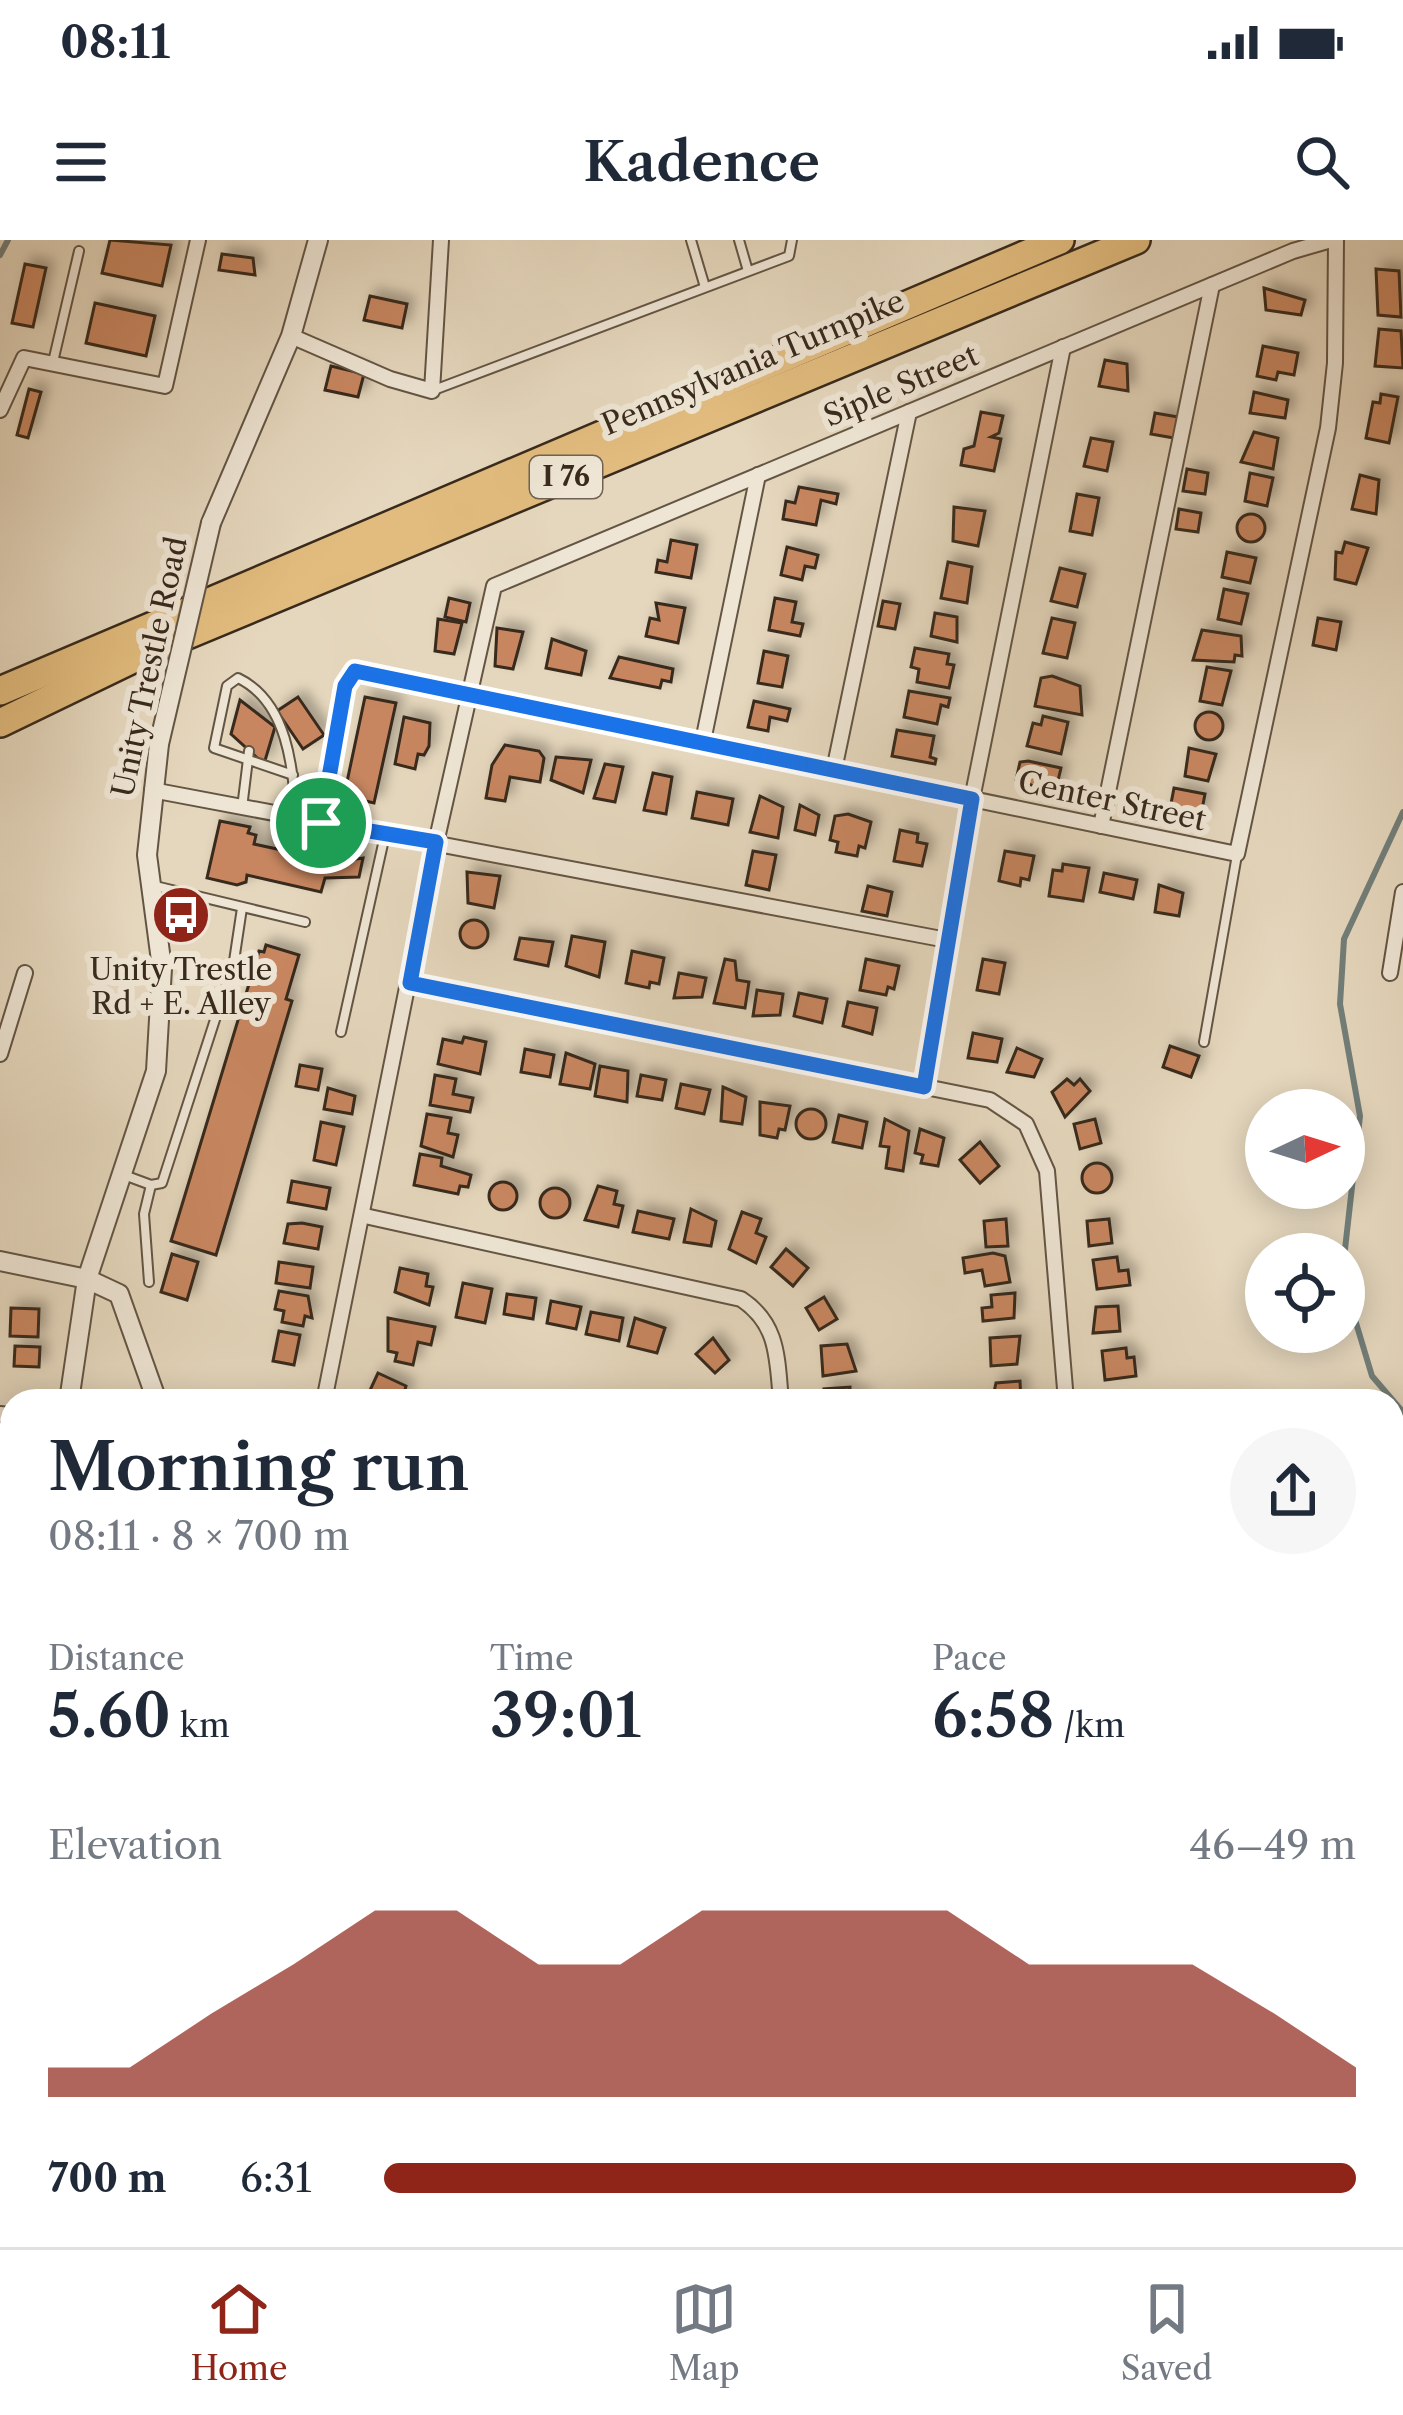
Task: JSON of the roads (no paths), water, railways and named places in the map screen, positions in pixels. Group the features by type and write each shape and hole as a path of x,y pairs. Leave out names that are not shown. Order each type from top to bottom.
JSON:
{"highway":[{"name":"Pennsylvania Turnpike","path":"0,691 1060,240"},
{"name":"Pennsylvania Turnpike","path":"0,723 253,607 1136,240"}],"street":[{"path":"0,410 24,358 165,386 198,240"},
{"name":"Unity Trestle Road","path":"71,1389 87,1279 156,1071 163,1005 149,884 152,790 159,744 211,523 291,336 318,240"},
{"path":"291,336 390,380 432,391 441,240"},
{"name":"Siple Street","path":"467,695 494,586 1212,285 1334,240 1335,363 1328,428 1237,854"},
{"path":"1101,826 1212,285"},
{"path":"924,1087 972,799 1063,347"},
{"path":"835,770 909,412"},
{"path":"703,741 758,475"},
{"name":"Center Street","path":"321,823 349,676 355,671 1237,854"},
{"path":"327,1389 467,695"},
{"path":"152,790 947,940"},
{"path":"1396,975 1403,892"},
{"path":"0,1054 26,973"},
{"path":"410,983 990,1100 1026,1124 1037,1142 1049,1187 1065,1389"},
{"path":"365,1216 741,1299 767,1322 775,1342 780,1389"},
{"path":"0,1261 87,1279 119,1294 153,1389"}],"lane":[{"path":"691,240 705,287"},
{"path":"739,240 748,271"},
{"path":"432,391 789,256 792,240"},
{"path":"53,363 79,251"},
{"path":"292,776 214,748 227,686 238,678 259,694 284,730 292,776 296,819"},
{"path":"256,712 259,694"},
{"path":"242,809 249,751"},
{"path":"340,1032 386,834"},
{"path":"1204,1042 1237,854"},
{"path":"149,884 305,922"},
{"path":"122,1174 151,1185 162,1183 234,961 242,908"},
{"path":"149,1282 144,1214 151,1185"}],"waterway":[{"path":"0,255 8,240"},
{"path":"1347,1233 1360,1116 1340,1004 1344,939 1403,812"},
{"path":"1365,1353 1372,1376 1383,1389"}],"place":[{"name":"Unity Trestle Rd + E. Alley","path":"181,915"}]}
